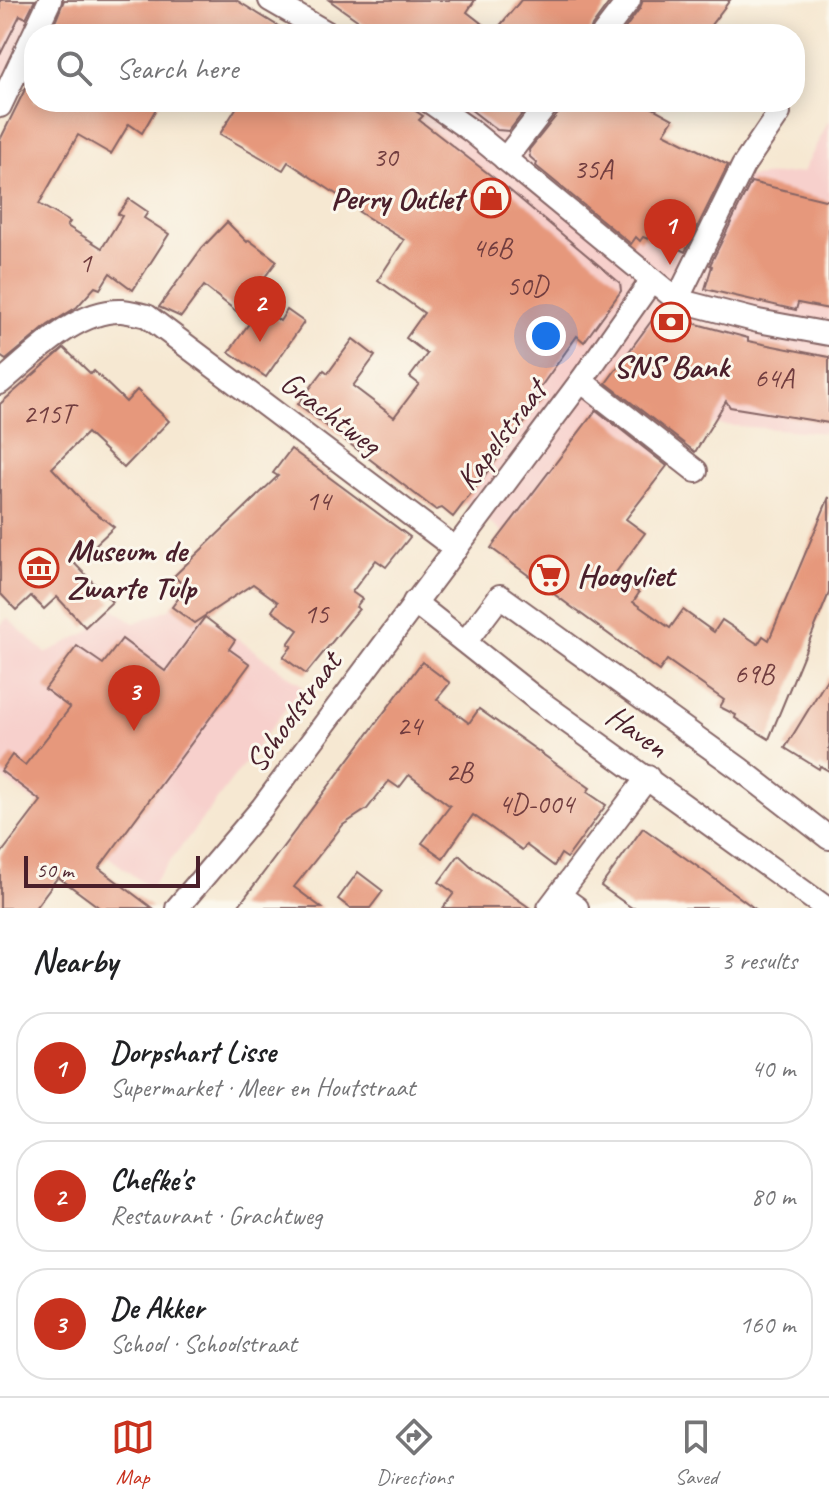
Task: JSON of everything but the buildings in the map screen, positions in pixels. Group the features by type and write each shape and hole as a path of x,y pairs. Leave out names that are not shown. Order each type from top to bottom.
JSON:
{"street":[{"path":"39,24 50,0"},
{"path":"270,0 304,8 319,24"},
{"path":"611,24 629,0"},
{"path":"0,106 24,55"},
{"path":"447,112 512,150 677,300 758,321 829,334"},
{"path":"512,150 541,112"},
{"path":"677,300 743,166 779,113"},
{"name":"Kapelstraat","path":"456,549 652,280"},
{"name":"Grachtweg","path":"0,383 67,330 94,315 121,311 147,316 456,549"},
{"path":"581,381 696,471"},
{"name":"Schoolstraat","path":"177,908 262,808 456,549"},
{"path":"466,641 500,596 740,769 829,838"},
{"name":"Haven","path":"414,602 535,698 826,908"},
{"path":"562,904 648,777"}],"shaded area":[{"path":"0,0 41,0 30,24 24,24 24,36 0,88"},
{"path":"371,112 585,112 683,184 803,172 829,120 829,433 709,424 523,548 430,477 581,280"},
{"path":"179,596 303,686 150,888 0,776 0,626 7,618 46,653 88,632 113,608 134,623 169,609"}],"place":[{"name":"Perry Outlet","path":"491,198"},
{"name":"Dorpshart Lisse","path":"670,265"},
{"name":"SNS Bank","path":"671,322"},
{"name":"Chefke's","path":"260,342"},
{"name":"Museum de Zwarte Tulp","path":"39,568"},
{"name":"Hoogvliet","path":"549,575"},
{"name":"De Akker","path":"134,731"}]}
